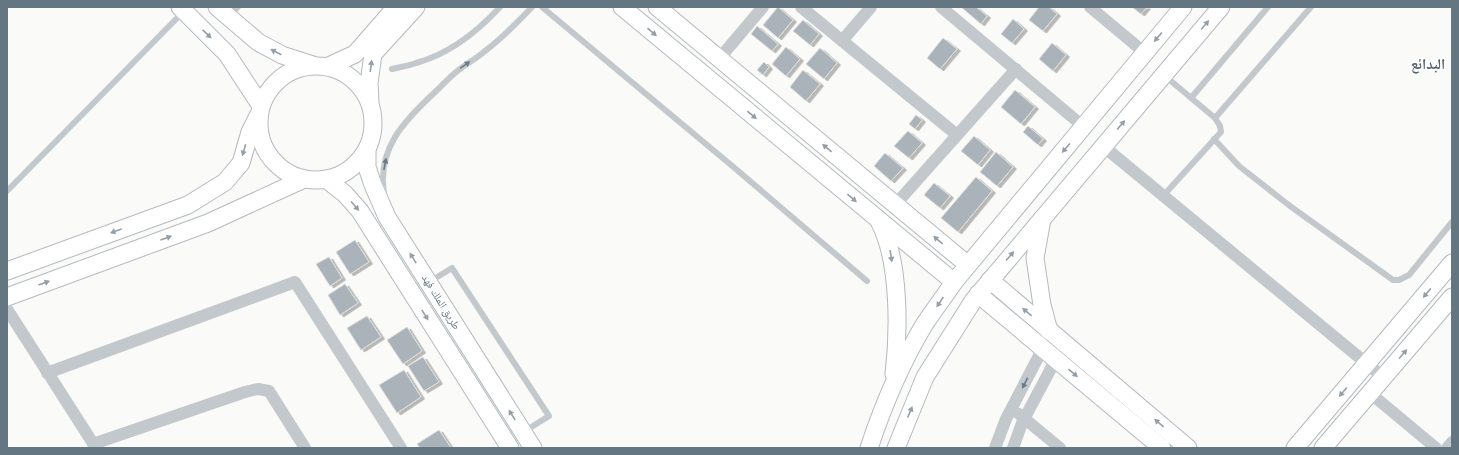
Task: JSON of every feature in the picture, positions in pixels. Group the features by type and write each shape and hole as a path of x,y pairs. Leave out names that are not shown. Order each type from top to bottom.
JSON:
{"street":[{"path":"7,272 188,205 206,195 225,182 240,163 250,132 266,93 275,82 286,73 299,67 321,65 355,54 396,7"},
{"path":"182,9 227,54 260,110 259,129 262,143 269,156 278,166 290,174 304,179 315,180 339,176 360,160 367,150 372,134 373,120 369,83 373,54 416,7"},
{"path":"622,7 954,282"},
{"path":"656,7 968,266"},
{"path":"718,59 763,7"},
{"path":"801,7 957,135"},
{"path":"842,41 871,7"},
{"path":"941,7 1084,126"},
{"path":"1090,7 1145,54"},
{"path":"870,448 879,417 901,367 924,326 954,282 1183,7"},
{"path":"896,448 925,377 947,340 978,294 1220,7"},
{"path":"227,10 258,42 282,55 343,71 355,80 371,105"},
{"path":"895,205 1016,69"},
{"path":"1103,146 1383,377"},
{"name":"طريق الملك فهد","path":"367,150 367,167 373,185 390,221 533,448"},
{"path":"7,297 208,223 304,179"},
{"name":"طريق الملك فهد","path":"326,179 345,194 360,211 510,448"},
{"path":"1042,218 1035,258 1042,305 1049,331"},
{"path":"878,220 886,235 890,247 894,278 897,350 892,388"},
{"path":"376,236 390,221"},
{"path":"1295,448 1452,263"},
{"path":"990,280 1188,448"},
{"path":"47,373 295,282 401,448"},
{"path":"978,294 1162,448"},
{"path":"1323,448 1452,297"},
{"path":"7,309 95,446 245,392 258,389 269,391 305,448"},
{"path":"995,448 1012,409 1043,348"},
{"path":"1013,448 1024,419 1056,359"},
{"path":"1370,393 1436,448"},
{"path":"1012,409 1060,448"},
{"path":"1447,448 1452,442"}],"lane":[{"path":"392,69 417,63 448,50 469,36 500,7"},
{"path":"390,221 383,188 384,168 388,150 397,133 410,115 453,75 507,33 532,7"},
{"path":"542,7 867,281"},
{"path":"1191,98 1268,7"},
{"path":"1215,118 1311,7"},
{"path":"7,192 182,9"},
{"path":"1163,75 1215,118 1220,126 1221,132 1163,196"},
{"path":"1214,139 1240,166 1290,206 1393,280 1399,280 1409,275 1452,222"},
{"path":"428,282 452,268 548,416 523,432"}],"building":[{"path":"778,7 793,20 778,38 763,25"},
{"path":"961,7 976,7 987,16 981,24"},
{"path":"1039,7 1049,7 1057,14 1043,31 1029,20"},
{"path":"1132,7 1147,7 1141,14"},
{"path":"1013,19 1024,29 1012,43 1001,34"},
{"path":"803,20 819,34 810,45 793,31"},
{"path":"757,26 778,44 772,51 751,34"},
{"path":"943,38 957,49 940,69 927,58"},
{"path":"1052,43 1066,55 1053,71 1039,59"},
{"path":"786,47 800,59 786,76 772,64"},
{"path":"820,48 837,63 824,79 806,64"},
{"path":"764,62 769,67 763,75 757,70"},
{"path":"803,70 820,84 806,101 790,87"},
{"path":"1015,90 1035,107 1021,124 1001,107"},
{"path":"916,115 922,120 915,129 909,124"},
{"path":"1028,126 1043,139 1038,145 1023,132"},
{"path":"908,131 922,143 909,158 894,146"},
{"path":"974,136 990,150 978,165 961,151"},
{"path":"996,152 1013,167 997,186 980,172"},
{"path":"885,153 903,168 891,181 874,166"},
{"path":"976,177 992,191 958,232 941,218"},
{"path":"934,183 950,196 940,208 924,195"},
{"path":"355,240 369,262 350,274 336,252"},
{"path":"329,257 342,278 330,286 316,264"},
{"path":"345,284 358,303 340,315 328,295"},
{"path":"367,316 381,337 361,350 347,328"},
{"path":"407,327 422,351 403,364 387,340"},
{"path":"423,357 439,382 424,391 408,366"},
{"path":"404,370 421,397 397,413 379,385"},
{"path":"439,430 451,448 420,448 417,444"}],"district":[{"name":"البدائع","path":"1428,64"}]}
